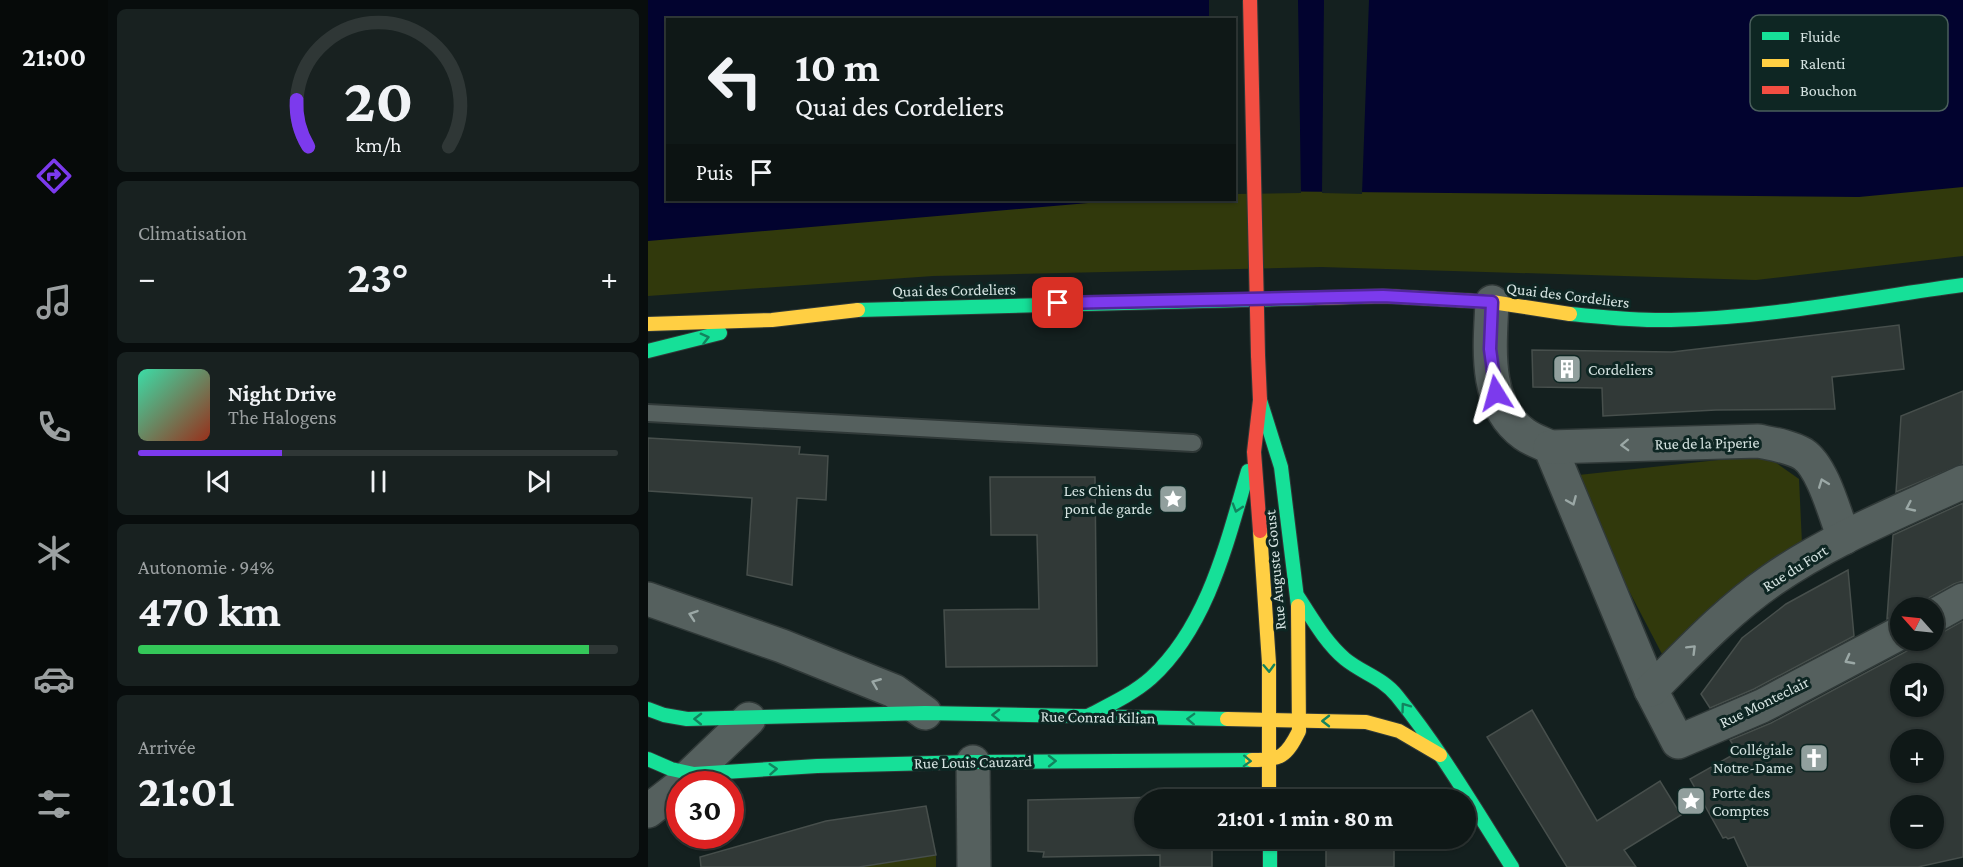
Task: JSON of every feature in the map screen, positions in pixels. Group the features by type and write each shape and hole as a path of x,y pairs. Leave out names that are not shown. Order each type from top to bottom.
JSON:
{"main road":[{"name":"Rue Auguste Goust","path":"1250,0 1260,400 1254,452 1268,642 1269,789"},
{"name":"Quai des Cordeliers","path":"648,324 772,320 875,308 1383,296 1492,302 1561,313 1621,319 1672,320 1761,313 1963,285"},
{"name":"Quai des Cordeliers","path":"648,351 772,320"},
{"name":"Rue Auguste Goust","path":"1260,400 1281,467 1298,597 1299,731 1290,749 1276,760 1269,761"},
{"path":"1085,717 1126,696 1153,676 1183,638 1215,576 1254,452"},
{"path":"1298,597 1329,642 1346,660 1384,682 1396,694 1440,755 1512,867"},
{"name":"Rue Conrad Kilian","path":"648,709 664,715 687,718 749,719 925,713 1270,722 1366,722 1381,725 1416,740 1440,755"},
{"name":"Rue Louis Cauzard","path":"648,759 671,771"},
{"name":"Rue Louis Cauzard","path":"744,774 818,766 973,762 1195,759 1269,761"},
{"path":"1270,849 1270,867"}],"street":[{"path":"1492,302 1490,349 1496,393 1507,417 1518,429 1550,447 1651,690"},
{"name":"Rue de la Piperie","path":"1550,447 1758,441 1784,446 1805,455 1818,471 1844,538"},
{"name":"Rue du Fort","path":"1651,690 1714,627 1772,580 1844,538 1963,482"},
{"path":"648,599 782,646 894,691 925,713"},
{"path":"1944,610 1963,600"},
{"name":"Rue Monteclair","path":"1651,690 1678,742 1762,706 1890,638"},
{"path":"695,771 749,719"},
{"path":"973,762 974,867"},
{"path":"648,811 666,796"}],"lane":[{"path":"648,413 1193,443"}],"green space":[{"path":"1963,167 1963,256 1756,280 1321,267 933,276 648,296 648,237 1094,201 1236,201 1236,176"},
{"path":"1765,455 1799,479 1802,544 1662,654 1569,476"},
{"path":"936,855 936,867 859,867"}],"shaded area":[{"path":"648,0 1963,0 1963,187 1859,197 1236,191 1236,18 666,18 666,201 1111,201 648,241"}],"pier":[{"path":"1209,0 1298,0 1301,193 1236,194 1236,18 1209,18"},
{"path":"1324,0 1369,0 1362,194 1322,193"}],"building":[{"path":"1899,325 1904,369 1832,377 1835,409 1716,410 1603,416 1602,388 1533,387 1532,350 1672,352"},
{"path":"1963,391 1963,464 1896,492 1901,416"},
{"path":"648,438 800,447 799,454 828,456 826,500 797,498 792,585 747,575 752,498 648,491"},
{"path":"990,477 1095,477 1097,666 946,667 944,610 1039,609 1037,535 991,535"},
{"path":"1963,503 1963,581 1930,597 1890,597 1890,618 1887,619 1893,535"},
{"path":"1848,570 1854,636 1754,689 1710,708 1701,694 1742,638 1786,604"},
{"name":"Collégiale Notre-Dame","path":"1963,621 1963,857 1918,867 1748,867 1734,837 1723,838 1690,779 1738,752 1730,740 1771,723 1907,651 1944,651 1944,631"},
{"path":"1532,710 1597,821 1660,781 1681,815 1624,850 1636,867 1567,867 1487,737"},
{"path":"1134,798 1134,849 1212,849 1212,867 1160,867 1160,855 1043,857 1044,852 1028,851 1028,800"},
{"path":"926,806 936,855 859,867 701,867 700,857 728,849 744,849 744,844 826,821"},
{"path":"1326,849 1394,849 1394,867 1326,867"}],"traffic: fast":[{"path":"1570,314 1646,320 1744,316 1963,285"},
{"path":"858,310 1316,298"},
{"path":"648,351 720,333"},
{"path":"1260,400 1281,467 1298,606"},
{"path":"1088,716 1144,684 1171,657 1187,634 1213,582 1248,471"},
{"path":"1298,597 1331,645 1345,659 1391,690 1413,716 1443,758 1512,867"},
{"path":"648,709 664,715 687,719 925,713 1227,719"},
{"path":"648,759 671,769 694,774 817,766 973,762 1252,760"},
{"path":"1270,849 1270,867"}],"traffic: slow":[{"path":"1316,298 1383,296 1492,302 1570,314"},
{"path":"648,324 772,320 858,310"},
{"path":"1260,531 1269,663 1269,789"},
{"path":"1252,760 1270,759 1282,755 1299,731 1298,606"},
{"path":"1227,719 1366,722 1399,731 1440,755"}],"traffic: jam":[{"path":"1250,0 1258,355"},
{"path":"1258,355 1260,400 1254,452 1260,531"}],"place":[{"name":"Cordeliers","path":"1567,369"},
{"name":"Les Chiens du pont de garde","path":"1173,499"},
{"name":"Collégiale Notre-Dame","path":"1814,758"},
{"name":"Porte des Comptes","path":"1691,801"}],"route":[{"path":"1058,303 1383,296 1492,302 1490,349 1496,393"}]}
